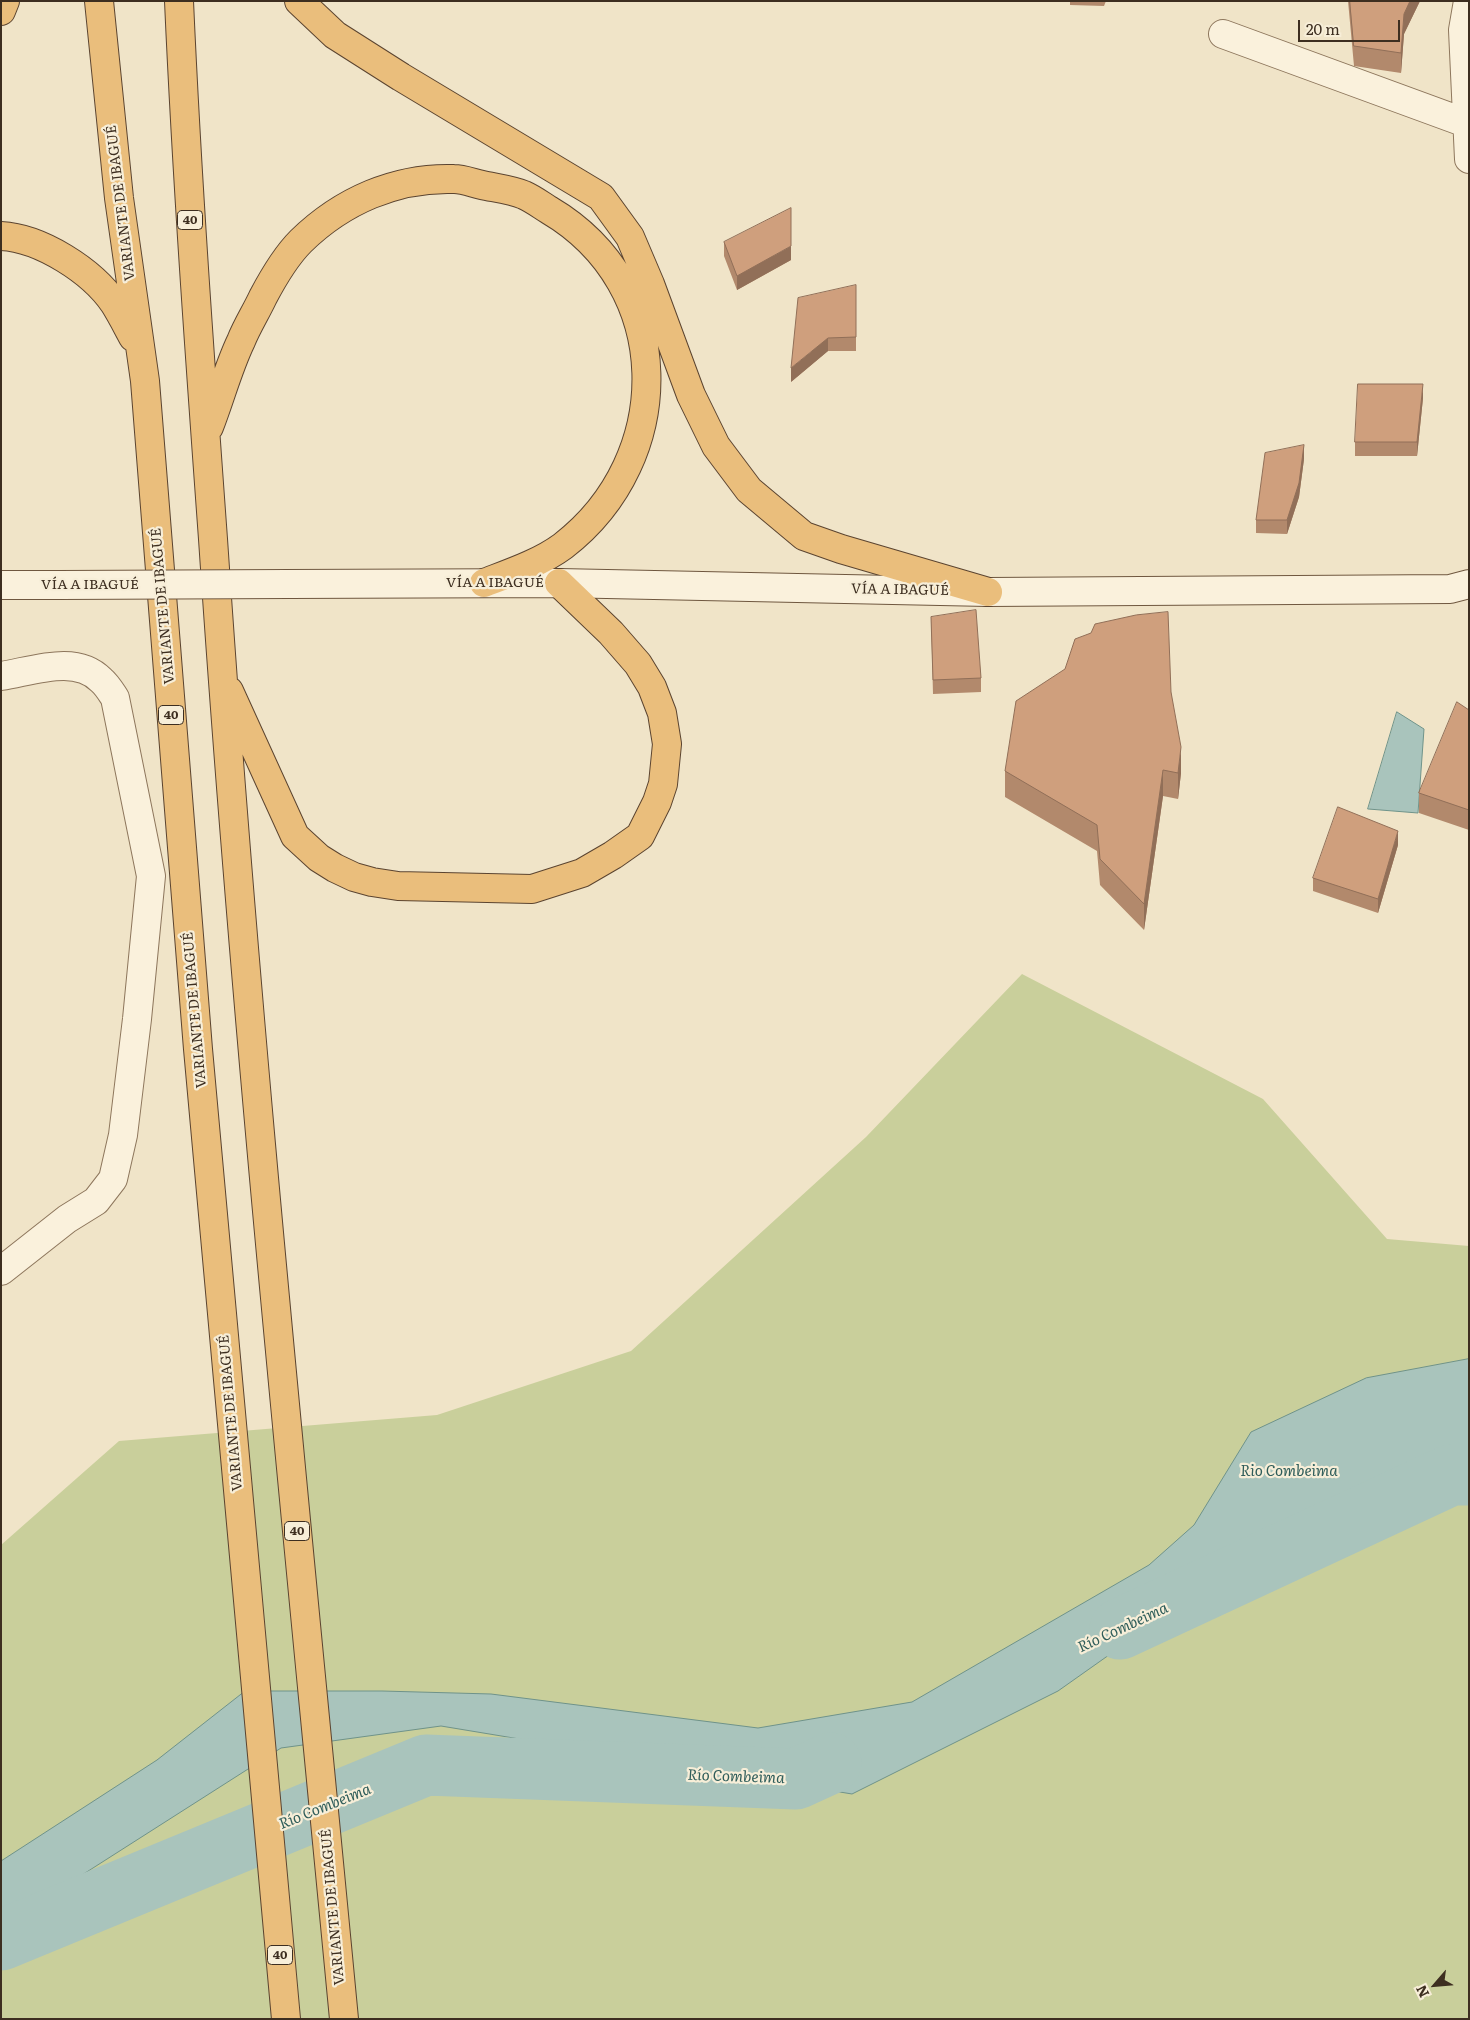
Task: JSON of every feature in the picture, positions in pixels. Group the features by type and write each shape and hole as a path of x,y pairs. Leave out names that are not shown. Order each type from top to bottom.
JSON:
{"highway":[{"path":"1,11 5,1"},
{"name":"VARIANTE DE IBAGUÉ","path":"100,1 119,198 145,381 198,1049 286,2019"},
{"name":"VARIANTE DE IBAGUÉ","path":"179,1 186,158 221,673 251,1043 344,2019"},
{"path":"299,1 335,35 401,77 601,197 630,237 650,284 691,395 716,446 749,490 804,536 841,549 988,592"},
{"path":"205,438 240,341 276,273 300,242 338,210 369,194 415,181 456,179 524,195 571,223 602,254 627,294 642,333 647,373 646,407 639,438 626,472 597,514 562,546 526,566 484,584"},
{"path":"1,236 48,249 84,272 114,302 134,340 145,381"},
{"path":"221,673 295,836 319,858 354,877 398,886 532,889 582,873 640,836 657,802 663,784 666,765 667,744 662,713 652,687 638,664 611,633 559,583"}],"main road":[{"path":"1468,1 1466,30 1466,122 1469,159"},
{"path":"1223,34 1466,122"},
{"name":"VÍA A IBAGUÉ","path":"1,585 559,583 988,592 1450,589 1469,584"},
{"path":"1,676 73,665 87,670 106,686 115,698 151,876 135,1038 123,1135 113,1179 96,1201 67,1219 1,1271"}],"green space":[{"path":"1022,974 1263,1099 1387,1239 1469,1246 1469,2019 1,2019 1,1545 119,1441 437,1415 631,1351 866,1137"}],"water":[{"path":"1397,712 1424,729 1418,813 1368,809"},
{"name":"Rio Combeima","path":"1469,1359 1469,1449 1406,1465 1266,1544 1058,1691 852,1794 441,1726 281,1748 82,1875 1,1910 1,1861 157,1760 245,1691 382,1691 491,1694 758,1728 912,1702 1149,1565 1194,1525 1251,1432 1366,1378"}],"building":[{"path":"1350,1 1410,1 1404,14 1401,53 1354,46"},
{"path":"791,208 791,246 737,276 724,242"},
{"path":"856,285 856,337 828,338 791,368 798,298"},
{"path":"1358,384 1423,384 1417,442 1355,442"},
{"path":"1304,445 1299,483 1287,520 1256,520 1265,453"},
{"path":"976,610 981,678 933,680 931,617"},
{"path":"1168,612 1171,692 1181,747 1178,773 1163,770 1144,904 1100,859 1097,825 1005,771 1016,701 1065,669 1075,639 1091,633 1095,624 1136,615"},
{"path":"1457,702 1469,710 1469,810 1419,793"},
{"path":"1338,807 1398,831 1378,899 1313,878"}],"waterway":[{"name":"Río Combeima","path":"1120,1629 1451,1475 1469,1475"},
{"name":"Río Combeima","path":"1,1940 426,1765 796,1779 831,1763"}]}
